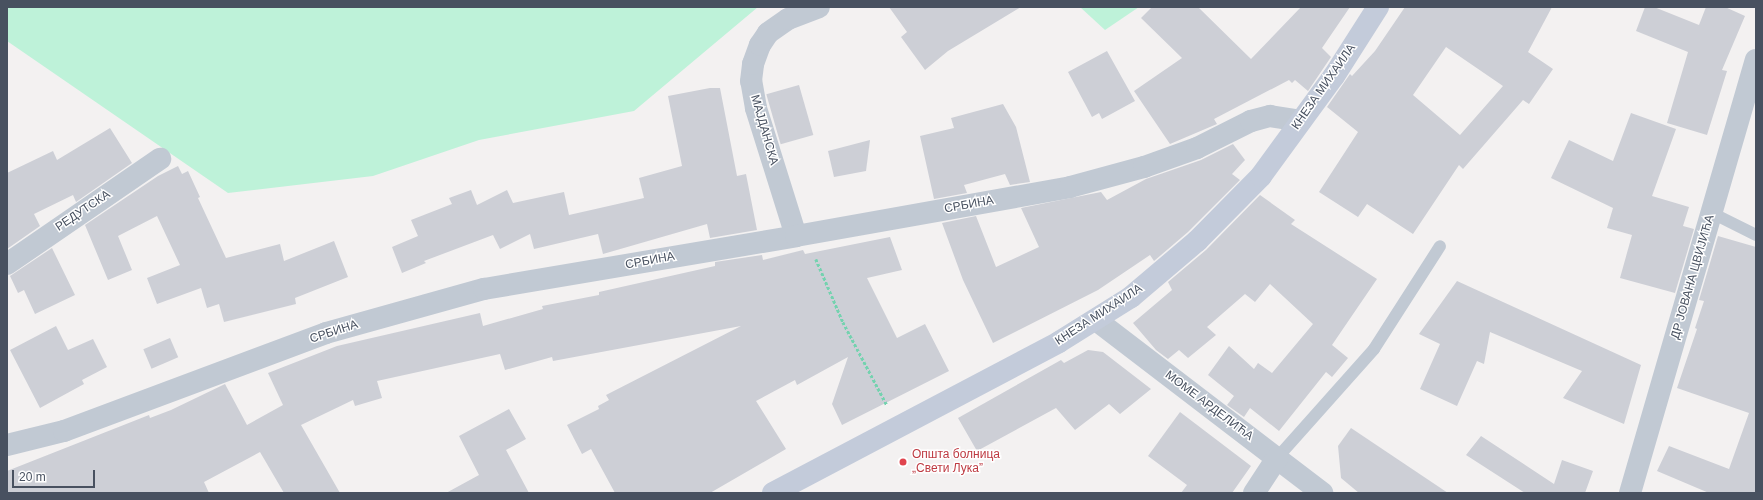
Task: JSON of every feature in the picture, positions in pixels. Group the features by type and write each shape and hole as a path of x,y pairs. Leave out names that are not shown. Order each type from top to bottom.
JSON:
{"main road":[{"name":"КНЕЗА МИХАИЛА","path":"773,493 1096,320 1142,289 1227,212 1261,176 1334,76 1378,7"}],"street":[{"name":"МАЈДАНСКА","path":"801,235 756,108 751,81 753,64 760,45 768,34 788,19 819,7"},
{"name":"ДР ЈОВАНА ЦВИЈИЋА","path":"1630,493 1756,60"},
{"name":"СРБИНА","path":"7,445 64,431 326,333 484,289 1070,187 1144,167 1184,152 1250,121 1270,116 1301,121"},
{"name":"РЕДУТСКА","path":"7,264 160,159"},
{"name":"МОМЕ АРДЕЛИЋА","path":"1096,320 1322,493"},
{"path":"1254,493 1277,458"}],"lane":[{"path":"1712,212 1756,235"},
{"path":"1277,458 1374,349 1440,246"}],"path":[{"path":"801,235 843,322 898,427"}],"green space":[{"path":"7,7 758,7 634,111 479,140 373,176 228,193 7,41"},
{"path":"1080,7 1139,7 1105,30"}],"building":[{"path":"889,7 1021,7 948,51 925,70 901,37 907,32"},
{"path":"1152,7 1198,7 1251,59 1301,7 1350,7 1322,48 1331,57 1308,91 1295,80 1292,83 1289,80 1214,119 1217,124 1170,144 1134,91 1182,58 1141,18"},
{"path":"1405,7 1552,7 1528,52 1553,69 1529,104 1523,100 1463,169 1459,165 1413,234 1367,204 1358,217 1319,192 1358,132 1327,107 1350,74 1352,76 1375,51","holes":["1446,47 1503,86 1460,135 1413,95"]},
{"path":"1645,7 1654,7 1699,25 1706,7 1725,7 1745,16 1722,70 1727,71 1707,135 1667,123 1688,52 1636,31"},
{"path":"1107,51 1135,101 1102,119 1099,113 1092,117 1068,72"},
{"path":"799,85 813,135 781,144 766,94"},
{"path":"710,88 720,88 737,176 746,174 757,230 710,238 707,224 603,254 598,234 534,249 530,234 500,249 493,235 424,261 426,263 402,273 392,247 418,236 411,220 452,204 449,198 471,190 477,205 507,190 513,203 564,192 569,215 644,198 639,178 682,166 668,96"},
{"path":"1003,104 1016,127 1030,182 1010,185 1005,174 964,185 967,193 934,199 920,136 954,128 951,118"},
{"path":"1631,113 1676,129 1652,196 1689,207 1683,226 1694,229 1675,293 1620,278 1632,235 1607,228 1613,208 1551,178 1569,140 1613,161"},
{"path":"110,128 132,163 76,202 73,195 34,214 40,226 7,249 7,173 53,151 57,160"},
{"path":"870,140 866,171 834,177 828,151"},
{"path":"1233,144 1245,160 1232,174 1240,180 1188,232 1154,261 1150,255 1098,290 993,343 963,280 942,223 976,216 996,267 1039,247 1021,208 1101,192 1107,200 1146,179 1201,160"},
{"path":"178,166 182,174 188,171 200,197 198,198 226,258 280,244 284,261 334,241 348,277 295,298 296,304 224,322 219,304 207,308 201,288 157,304 147,278 180,265 157,216 118,236 132,270 108,280 85,225 158,176"},
{"path":"1260,195 1295,220 1291,224 1377,279 1332,345 1348,358 1332,377 1326,372 1279,431 1250,408 1244,417 1227,405 1234,396 1208,375 1229,346 1254,369 1258,363 1272,373 1313,324 1270,284 1255,302 1245,294 1207,327 1216,335 1188,358 1179,350 1168,359 1156,350 1133,323 1172,290 1168,282 1206,250"},
{"path":"1718,236 1756,247 1756,493 1709,493 1657,471 1669,446 1729,469 1749,413 1677,388 1697,329 1695,328 1704,301 1699,300"},
{"path":"890,237 902,270 867,278 897,338 925,324 949,371 842,425 832,404 848,357 797,385 795,380 756,401 786,449 710,493 615,493 591,449 582,454 567,425 599,409 598,406 609,400 606,395 741,326 553,361 552,357 505,370 500,354 377,381 382,398 355,406 353,400 301,425 340,493 284,493 260,452 204,482 209,493 7,493 7,471 149,415 150,418 171,410 225,384 247,425 283,405 268,373 337,346 480,313 483,326 543,309 542,306 599,295 599,292 715,266 715,262 762,255 763,260 803,250 805,254"},
{"path":"52,248 75,295 35,314 24,290 18,293 10,276"},
{"path":"1457,281 1641,365 1624,424 1563,398 1582,371 1490,332 1484,364 1477,361 1457,406 1420,389 1440,344 1419,334"},
{"path":"56,326 68,350 93,339 107,367 82,380 84,384 40,408 10,350"},
{"path":"170,338 178,357 152,369 143,349"},
{"path":"1088,350 1103,352 1151,389 1120,414 1109,404 1075,430 1056,408 977,451 958,418 1061,360 1064,363"},
{"path":"509,409 526,439 506,450 529,493 446,493 479,475 459,436"},
{"path":"1180,412 1251,466 1232,493 1181,493 1187,485 1148,456"},
{"path":"1351,428 1448,493 1359,493 1341,478 1338,446"},
{"path":"1481,436 1554,484 1562,460 1593,471 1585,493 1525,493 1466,455"}],"place":[{"name":"Општа болница „Свети Лука”","path":"903,462"}]}
